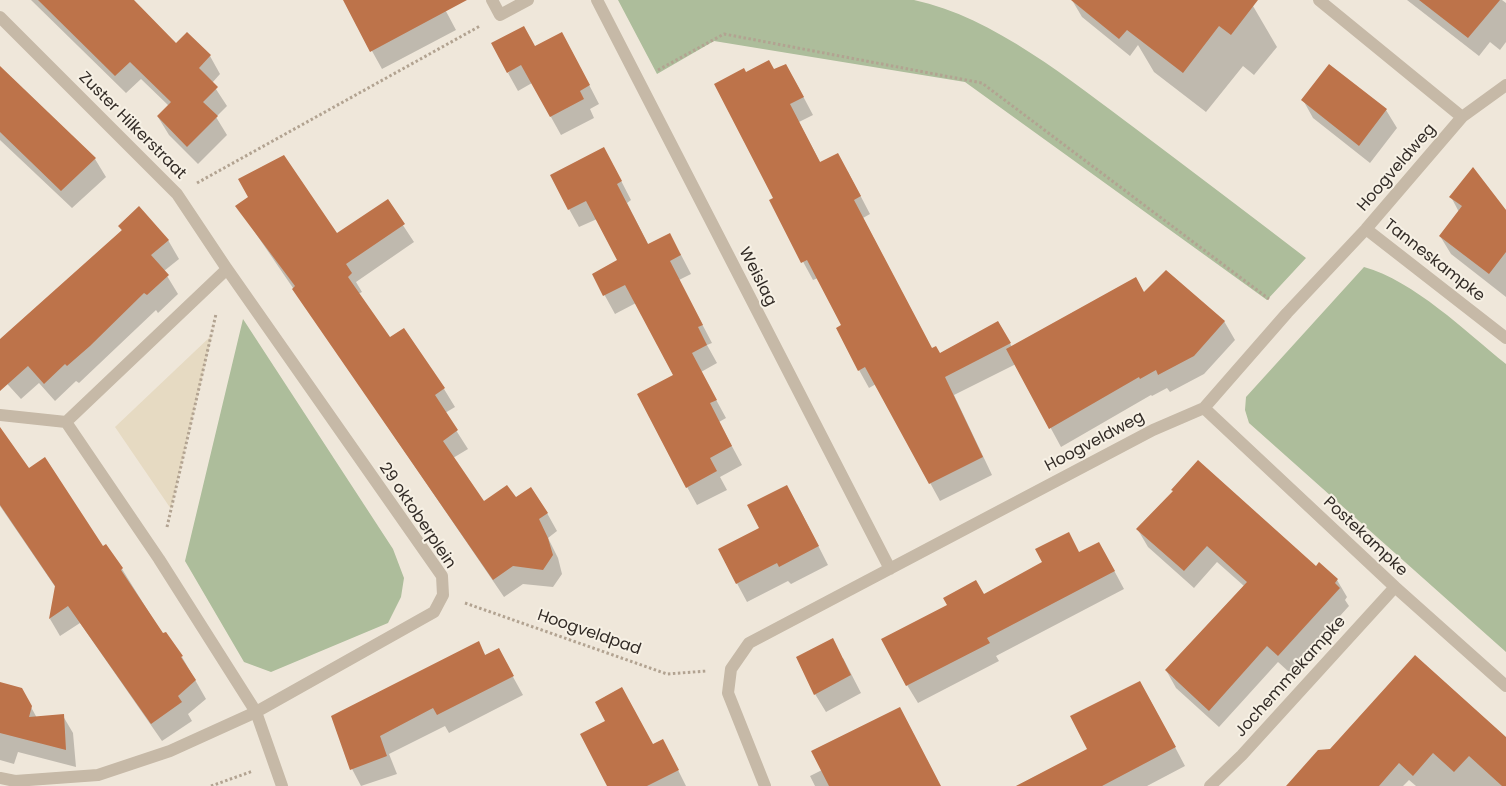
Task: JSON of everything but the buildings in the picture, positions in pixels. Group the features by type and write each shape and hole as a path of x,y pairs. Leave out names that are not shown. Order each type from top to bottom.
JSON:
{"street":[{"path":"492,0 500,15 528,0"},
{"name":"Weislag","path":"597,0 890,569"},
{"path":"1319,0 1462,117"},
{"name":"Zuster Hilkerstraat","path":"0,17 177,194 226,269"},
{"name":"Hoogveldweg","path":"765,786 728,693 731,669 749,643 1153,430 1204,408 1287,313 1366,229 1462,117 1506,85"},
{"name":"Tanneskampke","path":"1366,229 1506,338"},
{"path":"0,415 66,422 226,269"},
{"name":"29 oktoberplein","path":"0,778 15,780 98,775 170,751 256,712 434,612 444,595 442,576 226,269"},
{"name":"Postekampke","path":"1204,408 1395,587 1506,686"},
{"path":"66,422 159,559 256,712 282,786"},
{"name":"Jochemmekampke","path":"1210,786 1242,755 1395,587"}],"path":[{"path":"177,194 500,15"},
{"path":"638,81 724,34 982,83 1287,313"},
{"path":"159,559 226,269"},
{"name":"Hoogveldpad","path":"444,595 667,674 731,669"},
{"path":"211,786 274,763"}],"green space":[{"path":"618,0 914,0 944,8 1002,36 1031,53 1136,129 1306,258 1267,300 965,82 714,41 657,74"},
{"path":"1364,267 1402,283 1420,295 1506,364 1506,652 1249,423 1245,410 1246,397"},
{"path":"243,319 393,549 404,578 401,597 388,623 271,672 244,662 185,561"}],"shaded area":[{"path":"212,335 171,509 115,427"}]}
